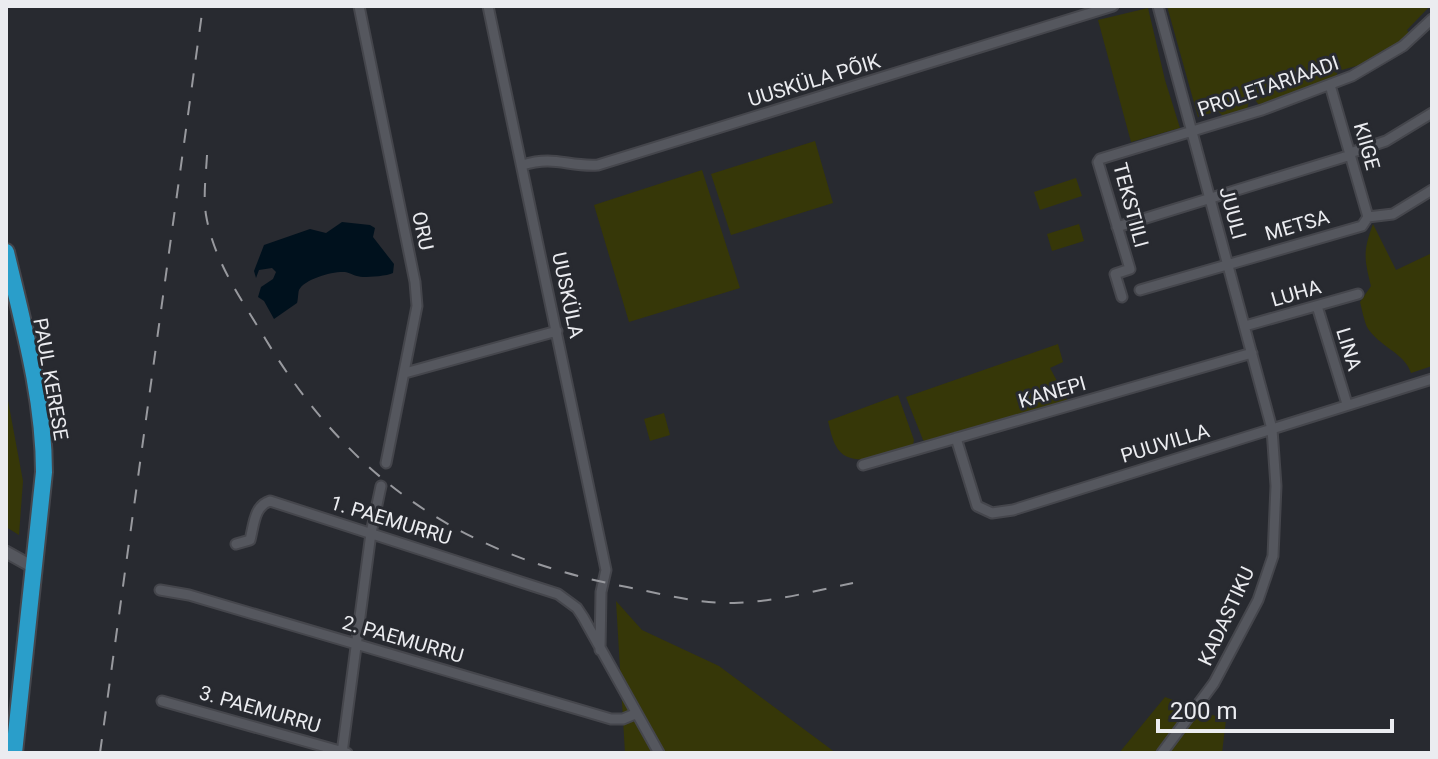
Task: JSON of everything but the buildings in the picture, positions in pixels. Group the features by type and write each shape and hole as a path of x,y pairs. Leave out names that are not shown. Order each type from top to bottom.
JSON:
{"highway":[{"name":"PAUL KERESE","path":"6,252 34,377 44,440 44,472 14,753"}],"street":[{"name":"ORU","path":"359,6 415,282 417,306 386,463"},
{"name":"UUSKÜLA","path":"488,6 606,570 601,592 600,650"},
{"name":"UUSKÜLA PÕIK","path":"522,165 547,159 598,165 1113,6"},
{"name":"JUULI","path":"1158,6 1272,429"},
{"name":"PROLETARIAADI","path":"1100,159 1262,110 1330,85 1387,57 1432,19"},
{"name":"KIIGE","path":"1330,85 1368,217"},
{"path":"1117,227 1351,154 1386,141 1432,113"},
{"name":"TEKSTIILI","path":"1100,159 1098,162 1130,269 1115,274 1122,297"},
{"name":"METSA","path":"1140,290 1362,226 1368,217 1393,214 1432,190"},
{"name":"LUHA","path":"1245,326 1358,294"},
{"name":"LINA","path":"1317,306 1347,404"},
{"path":"405,373 557,331"},
{"name":"KANEPI","path":"863,465 1252,353"},
{"name":"PUUVILLA","path":"956,438 977,506 992,513 1013,510 1432,379"},
{"name":"KADASTIKU","path":"1162,753 1214,683 1258,600 1273,556 1276,486 1272,429"},
{"path":"344,753 371,533 381,486"},
{"name":"1. PAEMURRU","path":"236,544 250,540 257,511 262,503 270,501 558,594 577,608 600,650"},
{"path":"6,552 33,567"},
{"name":"2. PAEMURRU","path":"160,590 189,595 611,719 623,719 635,714"},
{"path":"600,650 659,753"},
{"name":"3. PAEMURRU","path":"162,701 344,753"}],"shaded area":[{"path":"1167,6 1430,6 1407,30 1410,34 1388,51 1383,50 1375,56 1374,61 1338,71 1335,80 1260,106 1255,100 1249,101 1247,110 1224,117 1218,111 1198,117"},
{"path":"1148,8 1180,128 1131,142 1098,20"},
{"path":"815,141 833,203 731,235 711,174"},
{"path":"702,170 740,288 629,322 594,205"},
{"path":"1076,178 1082,196 1040,210 1034,192"},
{"path":"1079,224 1084,241 1052,251 1047,234"},
{"path":"1373,224 1396,270 1432,253 1432,366 1411,373 1403,360 1372,334 1363,315 1360,302 1371,286 1366,255"},
{"path":"1058,344 1063,362 1050,368 1069,403 926,442 923,440 906,397"},
{"path":"6,390 23,481 19,535 6,527"},
{"path":"898,395 913,445 872,459 851,458 842,454 828,421"},
{"path":"664,413 670,435 650,441 644,419"},
{"path":"616,601 642,630 719,666 836,753 625,753"},
{"path":"1165,697 1226,720 1222,753 1119,753"}],"water":[{"path":"342,222 375,228 373,237 394,264 393,273 363,277 340,272 319,276 302,286 297,303 274,319 264,301 258,297 261,287 273,279 276,272 272,268 259,270 256,278 254,271 264,245 310,229 326,233"}],"railway":[{"path":"100,753 203,6"},
{"path":"207,155 206,215 215,249 266,340 300,390 336,434 375,472 418,505 464,533 514,555 568,573 680,598 721,603 749,602 853,583"}]}
